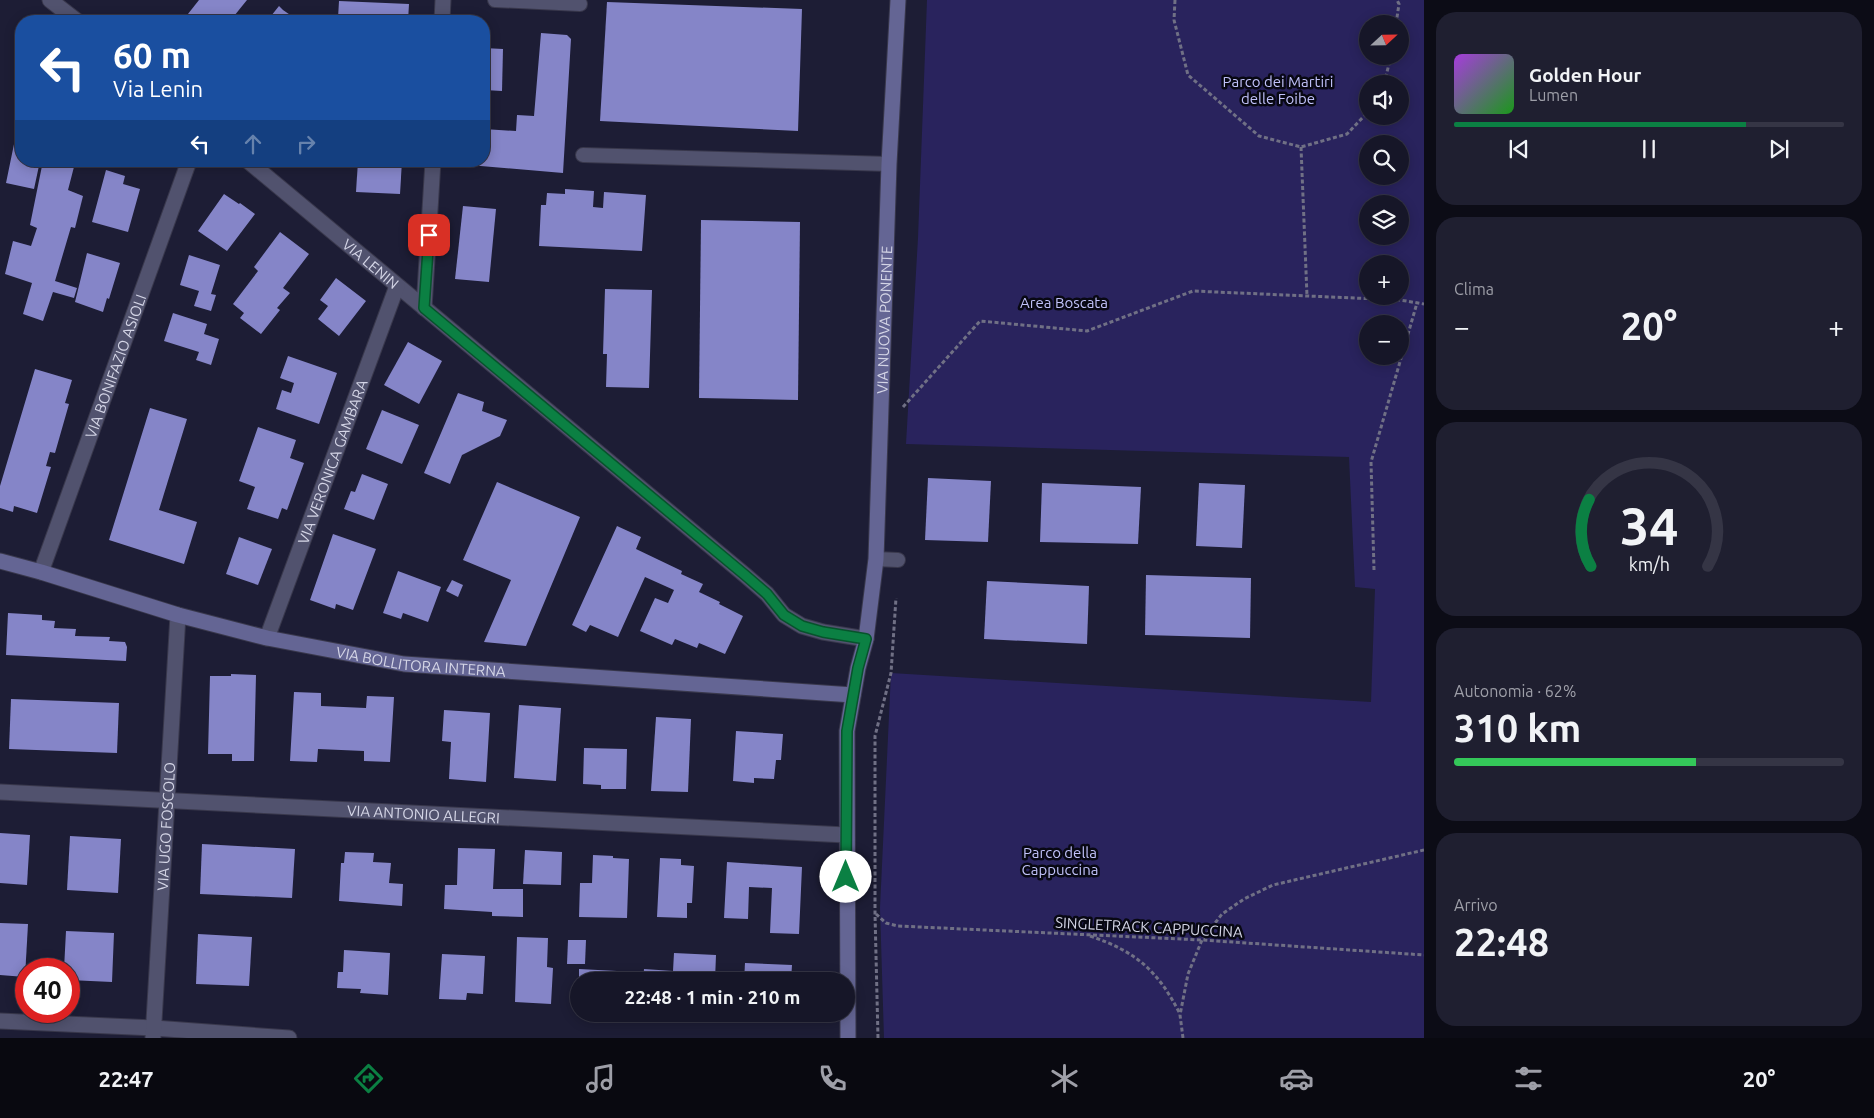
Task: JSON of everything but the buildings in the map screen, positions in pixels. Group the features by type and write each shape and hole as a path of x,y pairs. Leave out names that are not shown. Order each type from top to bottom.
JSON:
{"street":[{"path":"50,0 69,15"},
{"path":"442,15 443,0"},
{"name":"VIA NUOVA PONENTE","path":"866,639 876,559 889,164 898,0"},
{"name":"VIA BONIFAZIO ASIOLI","path":"42,572 187,167"},
{"name":"VIA LENIN","path":"255,167 745,575 767,594 784,615 802,626 823,632 866,639"},
{"path":"424,308 433,167"},
{"name":"VIA VERONICA GAMBARA","path":"267,638 397,286"},
{"name":"VIA BOLLITORA INTERNA","path":"0,561 42,572 178,615 267,638 404,664 853,695"},
{"name":"VIA UGO FOSCOLO","path":"153,1033 178,615"},
{"path":"848,1038 847,731 866,639"},
{"name":"VIA ANTONIO ALLEGRI","path":"0,792 846,835"},
{"path":"0,1021 153,1033 289,1038"}],"lane":[{"path":"495,0 580,4"},
{"path":"584,155 889,164"},
{"path":"876,559 898,560"}],"path":[{"path":"1175,0 1174,20 1188,75 1259,136 1301,147 1347,134 1359,121"},
{"path":"1397,0 1399,4 1397,15"},
{"path":"1301,147 1308,296"},
{"path":"901,409 980,321 1087,331 1193,291 1400,300 1424,304"},
{"path":"1374,570 1371,462 1417,303"},
{"path":"878,1038 875,914 875,736 890,673 896,596"},
{"path":"1183,1038 1180,1015 1188,974 1202,940 1222,914 1244,899 1273,885 1424,850"},
{"name":"SINGLETRACK CAPPUCCINA","path":"875,914 886,923 898,926 1202,940 1424,955"},
{"path":"1086,934 1118,947 1150,968 1168,992 1180,1015"}],"green space":[{"path":"927,0 1424,0 1424,1038 884,1038 880,908 891,673 1371,702 1375,589 1355,587 1349,457 906,444 918,238"}],"route":[{"path":"429,235 424,308 745,575 767,594 784,615 802,626 823,632 866,639 858,668 847,731 846,877"}],"park label":[{"name":"Parco dei Martiri delle Foibe","path":"1278,90"},
{"name":"Area Boscata","path":"1064,302"},
{"name":"Parco della Cappuccina","path":"1060,860"}]}
